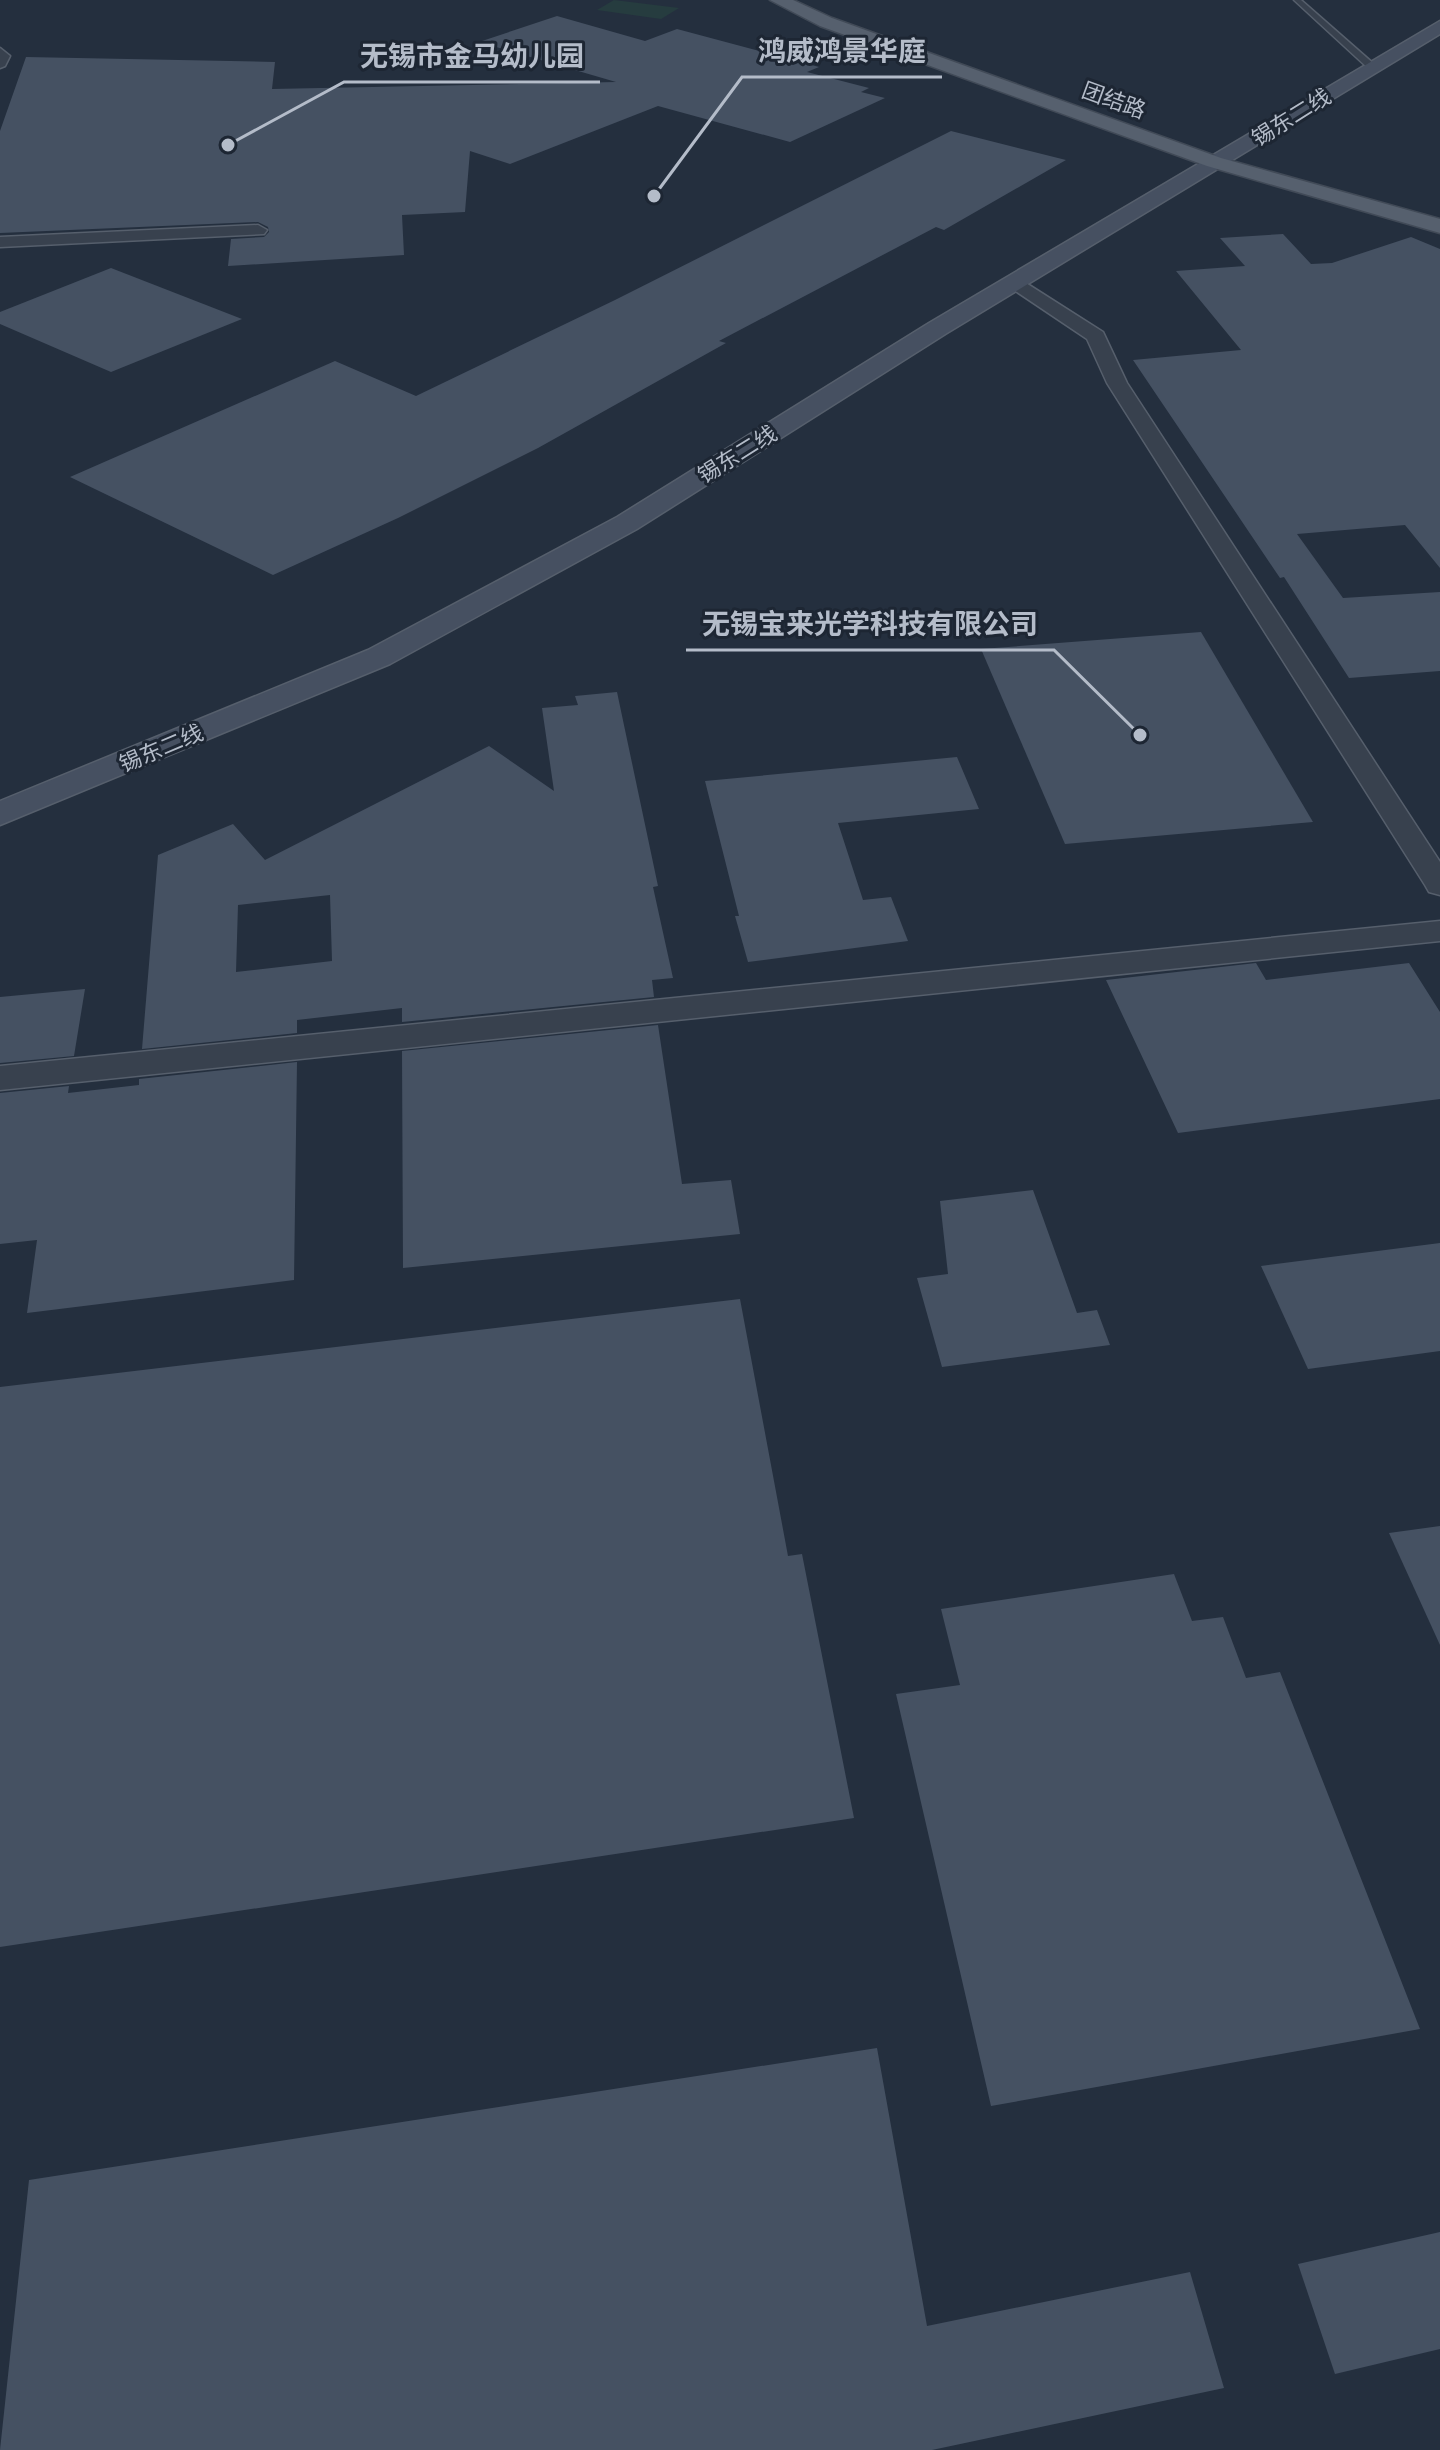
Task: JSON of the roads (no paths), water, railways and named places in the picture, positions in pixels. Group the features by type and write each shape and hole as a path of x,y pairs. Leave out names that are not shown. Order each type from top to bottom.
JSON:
{"main road":[{"name":"团结路","path":"779,0 826,22 1440,226"},
{"name":"团结路","path":"803,0 835,16 1225,157 1323,172"},
{"name":"锡东二线","path":"0,814 379,657 627,523 1015,282 1440,26"}],"street":[{"path":"0,52 3,56 0,63"},
{"path":"0,242 258,230"},
{"path":"1015,282 1096,336 1117,383 1440,885"},
{"path":"0,1078 1440,931"}],"lane":[{"path":"1297,0 1372,67"}],"place":[{"name":"无锡市金马幼儿园","path":"228,145"},
{"name":"鸿威鸿景华庭","path":"654,196"},
{"name":"无锡宝来光学科技有限公司","path":"1140,735"}]}
